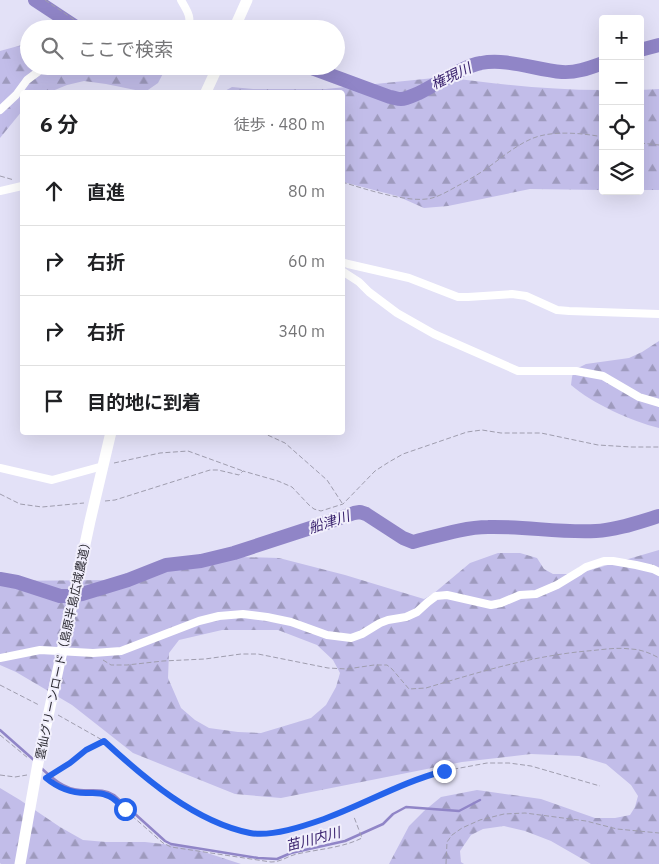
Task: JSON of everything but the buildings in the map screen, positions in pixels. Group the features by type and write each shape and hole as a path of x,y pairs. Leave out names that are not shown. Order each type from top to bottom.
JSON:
{"street":[{"path":"181,0 189,14 190,20"},
{"path":"238,20 247,0"},
{"path":"0,110 34,75"},
{"path":"207,90 214,75"},
{"path":"0,191 20,186"},
{"path":"345,263 409,278 458,297 512,294 526,296 557,310 569,312 659,314"},
{"path":"345,273 398,313 434,334 518,371 576,371 603,376 639,397 659,403"},
{"name":"雲仙グリーンロード（島原半島広域農道）","path":"21,862 38,764 110,435"},
{"path":"0,468 52,480 103,469"},
{"path":"0,658 40,650 86,653 121,651 199,621 219,616 243,614 291,622 327,635 351,638 362,634 380,623 406,617 417,612 436,596 447,595 491,605 520,595 536,594 558,585 586,567 613,561 659,572"}],"path":[{"path":"45,0 75,20"},
{"path":"345,183 372,191 416,200 432,198 445,193 482,172 532,138 549,134 584,133 599,136"},
{"path":"644,143 659,144"},
{"path":"0,176 16,180"},
{"path":"103,469 160,453 182,451 194,453 243,472 278,481 292,487 314,509 321,511 343,504 375,471 403,454 467,432 482,430 501,433 541,433 598,444 659,447"},
{"path":"268,435 285,443 327,480 343,504"},
{"path":"105,501 115,500 210,470 239,475 243,472"},
{"path":"0,494 20,504 42,507 86,503"},
{"path":"111,665 258,654 328,668 347,669 387,665 392,668 409,689 417,689 426,688 480,671 571,653 630,648 648,652 659,658"},
{"path":"0,735 33,762"},
{"path":"354,817 362,838 340,846 294,854 278,862 171,847 108,796 61,789 44,778 70,763 86,750 104,741 123,760 153,784 188,808 217,823 251,833 271,833 300,827 325,819 423,776 487,763 531,766 600,786"},
{"path":"0,775 26,775"},
{"path":"446,864 447,842 452,835 480,820 504,814 524,813 542,815 586,821 617,829 659,833"}],"green space":[{"path":"20,45 20,75 162,75 158,83 148,90 135,90 84,81 55,90 20,90 20,113 0,138 0,51"},
{"path":"444,77 523,86 599,90 599,190 530,189 448,206 424,208 397,196 345,183 345,90 227,90 232,87 253,89 326,89"},
{"path":"659,89 659,190 644,190 644,90"},
{"path":"659,341 659,428 613,411 590,399 571,385 574,370 586,364 629,358"},
{"path":"659,550 659,864 591,864 551,841 525,831 504,826 483,829 471,835 460,851 461,862 464,864 389,864 409,826 441,797 477,790 541,799 595,818 615,818 630,815 635,807 638,796 631,785 606,764 579,756 531,754 462,762 281,798 235,794 133,753 72,705 16,672 0,665 0,581 111,580 240,557 279,558 345,575 424,599 433,594 470,563 498,553 520,553 537,558 544,569 553,574 577,574","holes":["222,630 278,630 317,645 333,660 340,673 336,687 326,705 311,718 261,733 238,732 209,728 195,720 181,708 168,678 169,653 179,640"]},
{"path":"0,788 83,840 145,842 189,847 241,864 1,864"}],"waterway":[{"name":"権現川","path":"35,0 65,20"},
{"name":"権現川","path":"644,49 659,45"},
{"name":"権現川","path":"330,75 390,97 401,99 419,93 458,71 481,63 501,62 567,72 582,70 599,64"},
{"name":"船津川","path":"0,579 17,582 60,596 82,594 128,580 166,565 201,561 234,553 360,512 413,542 479,527 515,527 569,531 604,530 659,516"},
{"name":"苗川内川","path":"0,730 35,761"},
{"name":"苗川内川","path":"40,767 54,779 69,788 102,791 114,795 165,841 171,844 258,858 277,859 291,853 345,841 383,824 393,814 406,807 459,811 480,800"}],"route":[{"path":"125,809 113,798 104,794 80,793 61,789 46,778 86,750 104,741 123,760 153,784 188,808 217,823 251,833 271,833 325,819 423,776 444,771"}]}
